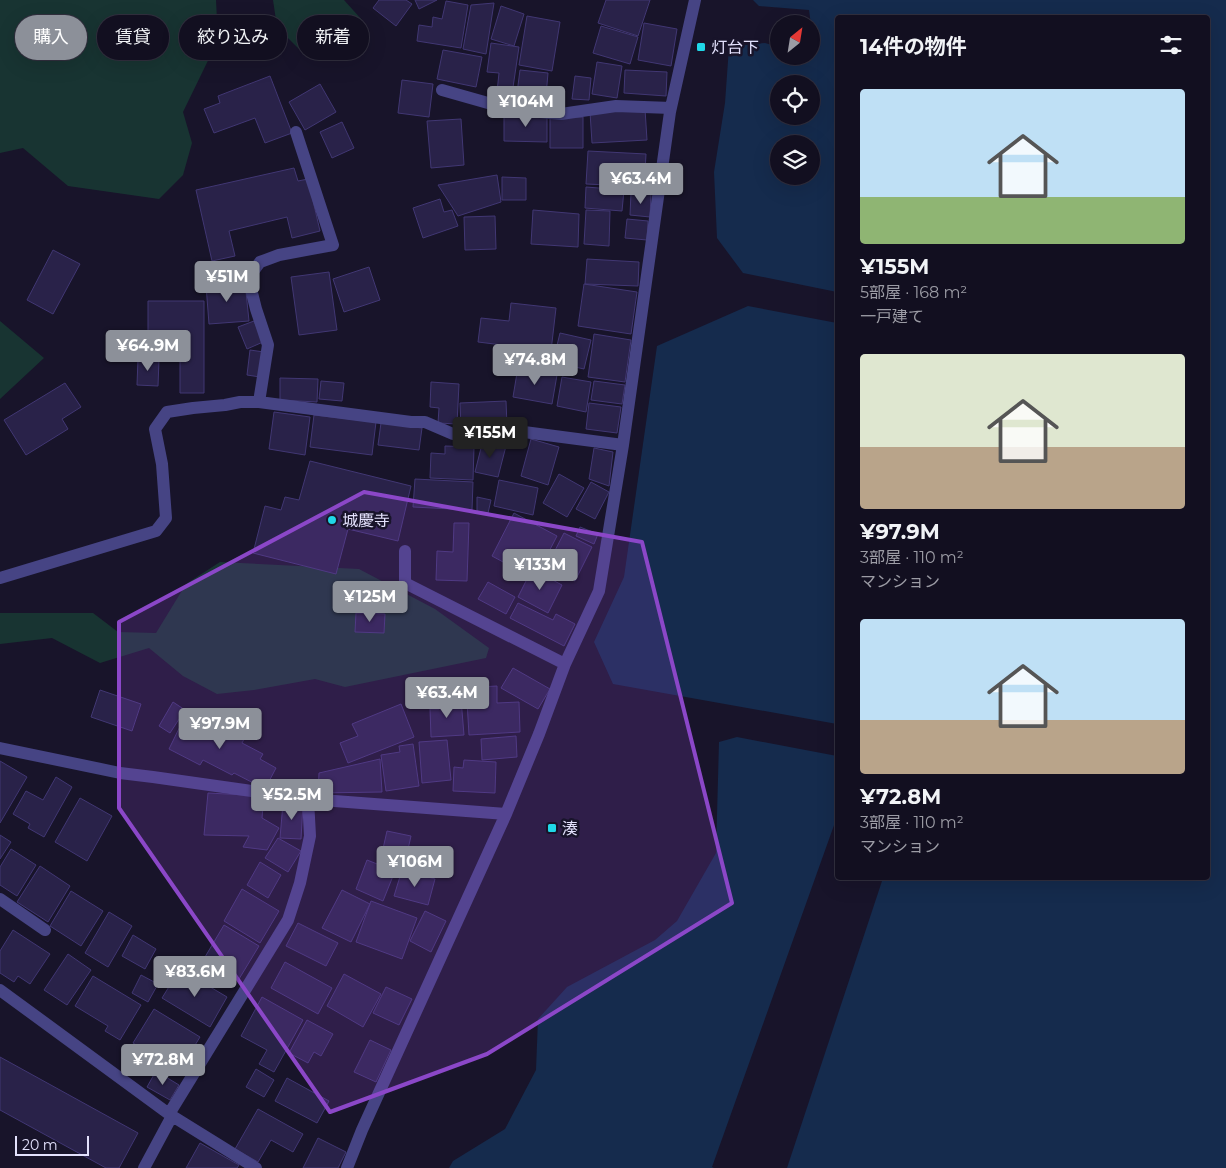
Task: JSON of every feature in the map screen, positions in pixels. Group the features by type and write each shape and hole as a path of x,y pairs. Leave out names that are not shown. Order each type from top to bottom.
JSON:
{"street":[{"path":"347,1168 362,1130 506,814 565,664 599,591 623,444 671,110 695,0"},
{"path":"442,90 509,108 561,114 616,106 671,110"},
{"path":"259,402 268,345 251,289 252,273 260,262 279,255 333,244 296,132"},
{"path":"0,578 156,530 166,518 162,464 154,429 167,412 240,402 259,402 424,422 453,434 524,432 623,444"},
{"path":"405,550 405,584 565,664"},
{"path":"0,748 120,773 153,776 308,799 506,814"},
{"path":"144,1168 170,1115 288,920 300,883 310,836 308,799"},
{"path":"0,899 45,930"},
{"path":"0,990 170,1115 256,1168"}],"highlighted area":[{"path":"364,492 642,542 732,903 487,1054 330,1112 119,808 119,622"}],"green space":[{"path":"0,0 216,0 217,15 179,15 179,60 208,60 183,112 192,143 183,175 159,199 68,186 23,148 0,153"},
{"path":"273,0 344,0 358,15 297,15 297,47 287,37 287,15 275,15"},
{"path":"0,321 44,358 0,399"},
{"path":"220,562 359,569 435,609 489,648 486,658 345,687 315,679 254,690 217,694 183,676 149,648 100,663 52,638 0,644 0,613 93,613 118,632 156,633 186,584"}],"water":[{"path":"753,0 1226,0 1226,1168 787,1168 882,880 1210,880 1210,15 835,15 835,292 743,273 717,238 714,172 725,103 729,47 765,43 770,44 770,65 820,65 820,15 810,15 809,10 759,6"},
{"path":"748,306 835,323 835,724 613,684 594,642 624,577 657,346"},
{"path":"737,737 835,756 835,822 712,1167 714,1168 449,1168 453,1161 505,1129 536,1070 538,1019 567,987 655,940 677,921 716,853 719,742"}],"building":[{"path":"379,0 406,0 412,4 396,26 373,8"},
{"path":"415,0 437,0 419,9"},
{"path":"606,0 650,0 638,36 598,23"},
{"path":"446,1 468,5 461,48 417,41 419,25 432,27 433,17 442,19"},
{"path":"494,3 486,54 463,49 471,5"},
{"path":"501,6 524,14 514,46 491,39"},
{"path":"527,16 560,22 552,71 519,65"},
{"path":"644,23 677,29 671,66 638,60"},
{"path":"601,26 638,37 630,64 593,53"},
{"path":"491,43 519,47 512,94 497,92 499,73 487,72"},
{"path":"443,50 482,57 476,87 437,79"},
{"path":"597,62 622,66 617,98 592,94"},
{"path":"520,70 548,73 546,96 517,93"},
{"path":"625,70 667,72 666,96 624,93"},
{"path":"270,76 292,133 265,143 255,118 214,133 204,109 220,103 218,96"},
{"path":"575,76 591,78 589,100 572,99"},
{"path":"402,80 433,84 429,117 398,113"},
{"path":"320,84 336,112 305,130 289,102"},
{"path":"645,109 647,140 592,143 590,112"},
{"path":"504,113 547,114 547,142 504,141"},
{"path":"550,117 583,117 583,148 550,148"},
{"path":"461,119 464,165 431,168 427,121"},
{"path":"342,122 354,148 332,158 320,132"},
{"path":"588,151 646,154 645,172 633,171 632,186 586,184"},
{"path":"294,168 298,181 308,179 320,231 292,238 287,217 229,231 235,256 212,261 196,190"},
{"path":"497,175 501,202 458,216 438,185"},
{"path":"502,177 526,178 526,200 502,200"},
{"path":"586,187 624,190 622,211 585,208"},
{"path":"631,193 651,194 650,217 630,215"},
{"path":"440,199 444,212 452,210 458,226 423,238 413,208"},
{"path":"533,210 579,214 578,247 531,244"},
{"path":"586,210 610,211 609,246 584,244"},
{"path":"495,216 496,249 465,250 464,217"},
{"path":"627,219 648,221 647,240 625,238"},
{"path":"53,250 80,264 53,314 27,300"},
{"path":"587,259 639,262 638,286 585,284"},
{"path":"369,267 380,300 344,312 333,279"},
{"path":"329,272 337,330 299,335 291,277"},
{"path":"245,282 249,321 209,324 206,285"},
{"path":"584,284 637,292 631,334 578,326"},
{"path":"148,301 204,301 204,393 180,393 180,348 148,348"},
{"path":"511,303 556,308 551,351 478,342 481,318 509,321"},
{"path":"254,321 263,342 247,349 238,327"},
{"path":"560,333 591,340 584,369 553,362"},
{"path":"594,334 631,340 625,382 588,377"},
{"path":"250,350 264,352 260,377 247,375"},
{"path":"138,359 159,360 158,386 137,385"},
{"path":"518,367 557,375 552,404 513,397"},
{"path":"562,377 591,382 586,412 557,406"},
{"path":"280,378 318,379 317,402 280,400"},
{"path":"321,381 344,383 342,401 319,399"},
{"path":"594,381 625,385 622,404 591,400"},
{"path":"431,382 459,384 457,424 438,423 439,408 430,407"},
{"path":"65,383 81,407 62,419 68,429 26,455 4,420"},
{"path":"506,401 507,426 461,428 460,403"},
{"path":"589,403 621,407 617,433 586,429"},
{"path":"274,412 310,417 305,455 269,449"},
{"path":"314,415 376,422 372,455 310,447"},
{"path":"381,423 422,428 419,450 378,445"},
{"path":"531,439 559,447 548,485 521,476"},
{"path":"483,440 506,446 498,477 475,472"},
{"path":"445,446 474,447 473,480 430,478 431,453 445,454"},
{"path":"594,448 613,452 609,486 589,479"},
{"name":"城慶寺","path":"310,461 411,486 398,541 348,529 336,574 253,553 265,506 281,510 285,497 299,500"},
{"path":"559,474 584,488 567,517 543,503"},
{"path":"415,479 473,482 472,510 413,507"},
{"path":"499,480 538,488 533,515 494,506"},
{"path":"591,482 609,492 595,519 576,509"},
{"path":"477,497 491,500 488,513 477,511"},
{"path":"514,513 557,536 542,565 523,555 516,569 492,556"},
{"path":"454,523 469,523 467,581 436,580 437,551 453,552"},
{"path":"580,527 598,534 594,544 576,536"},
{"path":"564,533 592,547 575,581 547,566"},
{"path":"532,569 562,585 548,613 518,597"},
{"path":"488,582 515,597 506,614 478,599"},
{"path":"518,603 553,620 556,614 575,624 564,646 510,618"},
{"path":"356,613 385,614 384,633 355,632"},
{"path":"513,668 550,689 538,709 501,688"},
{"path":"497,686 497,703 519,702 520,732 469,735 467,701 480,700 479,687"},
{"path":"100,690 141,704 132,731 91,717"},
{"path":"461,699 464,735 431,737 430,709 439,709 438,700"},
{"path":"173,702 185,710 170,733 159,726"},
{"path":"401,704 414,737 348,763 340,743 358,736 352,724"},
{"path":"188,710 244,739 242,743 263,754 260,759 276,768 265,789 203,760 200,765 169,749"},
{"path":"516,736 517,757 482,760 481,739"},
{"path":"447,740 451,780 422,783 419,742"},
{"path":"413,744 419,786 386,791 381,755 400,752 399,746"},
{"path":"380,759 382,792 318,793 319,773"},
{"path":"464,760 496,762 495,793 453,791 454,767 463,768"},
{"path":"0,761 27,777 0,823"},
{"path":"56,777 72,787 44,837 28,828 30,824 13,814 26,791 43,800"},
{"path":"208,793 264,796 262,818 279,828 267,850 243,847 249,836 204,835"},
{"path":"80,798 112,816 87,861 55,842"},
{"path":"283,803 303,804 301,839 280,838"},
{"path":"387,831 411,836 404,867 380,862"},
{"path":"0,835 11,842 0,859"},
{"path":"278,838 301,851 288,872 265,858"},
{"path":"11,849 36,865 17,896 0,885 0,867"},
{"path":"367,860 395,871 383,901 356,889"},
{"path":"260,862 281,875 268,898 247,885"},
{"path":"40,866 70,886 48,922 17,902"},
{"path":"402,870 435,879 428,905 394,896"},
{"path":"242,889 279,911 260,943 224,921"},
{"path":"342,890 370,904 351,942 322,928"},
{"path":"71,891 103,911 81,946 50,926"},
{"path":"371,901 417,918 402,959 356,942"},
{"path":"425,911 446,921 431,952 410,941"},
{"path":"109,912 132,926 108,967 85,953"},
{"path":"298,923 338,943 326,966 286,946"},
{"path":"224,925 259,946 239,979 205,957"},
{"path":"13,930 50,954 30,984 18,976 14,982 0,973 0,951"},
{"path":"133,935 156,949 145,969 122,956"},
{"path":"68,954 91,970 67,1005 44,990"},
{"path":"285,962 332,988 318,1014 271,988"},
{"path":"180,969 227,997 210,1027 162,998"},
{"path":"344,974 381,994 363,1027 327,1006"},
{"path":"141,975 158,984 148,1002 132,993"},
{"path":"93,976 141,1005 120,1040 105,1031 108,1026 75,1006"},
{"path":"386,987 412,999 399,1025 373,1013"},
{"path":"262,997 303,1020 274,1072 259,1064 267,1050 241,1036"},
{"path":"154,1009 200,1037 189,1055 192,1057 185,1070 172,1062 171,1066 133,1043"},
{"path":"307,1020 333,1034 321,1056 314,1052 308,1063 289,1053"},
{"path":"370,1040 391,1050 376,1082 354,1072"},
{"path":"0,1057 138,1133 119,1168 106,1168 0,1110"},
{"path":"256,1069 274,1080 264,1097 246,1087"},
{"path":"156,1071 179,1085 170,1100 147,1087"},
{"path":"287,1078 329,1101 317,1123 275,1101"},
{"path":"258,1109 303,1134 293,1152 271,1140 258,1162 235,1149"},
{"path":"318,1138 346,1152 338,1168 303,1168"},
{"path":"200,1143 239,1165 237,1168 186,1168"}],"place":[{"name":"灯台下","path":"701,47"},
{"name":"城慶寺","path":"332,520"},
{"name":"湊","path":"552,828"}]}
